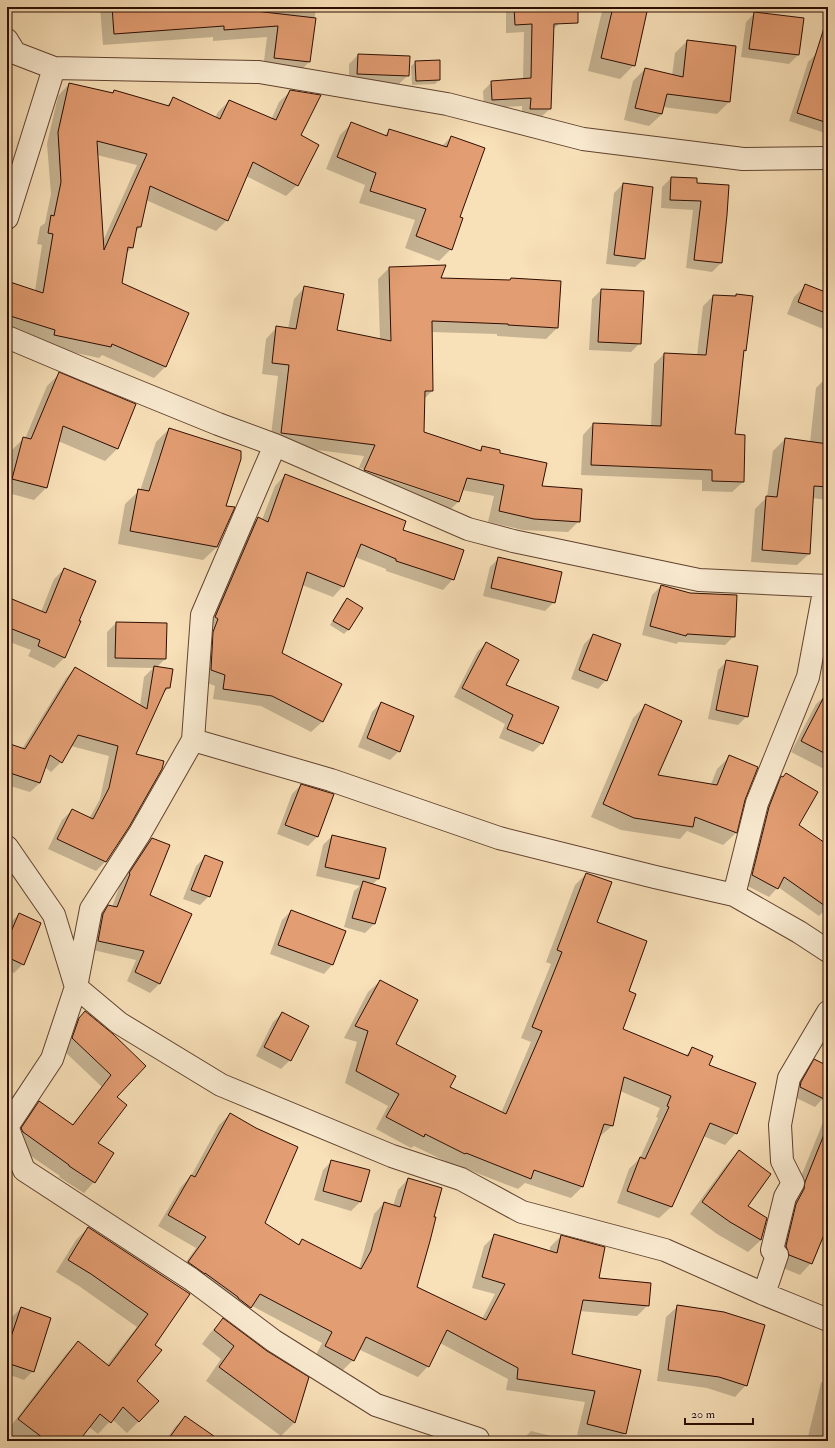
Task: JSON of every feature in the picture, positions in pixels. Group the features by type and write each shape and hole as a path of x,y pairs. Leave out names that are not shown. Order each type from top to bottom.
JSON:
{"street":[{"path":"7,40 15,53 54,68 259,72 447,104 584,139 743,159 828,158"},
{"path":"7,218 54,68"},
{"path":"7,337 218,424 275,445 468,529 513,541 699,580 827,586 808,677 757,803 734,895"},
{"path":"275,445 202,615 193,740 140,833 91,909 76,987 52,1059 7,1127 24,1170 191,1279 274,1341 376,1405 478,1440"},
{"path":"193,740 331,780 499,838 734,895 800,932 828,951"},
{"path":"7,846 54,915 76,987 119,1022 221,1085 392,1156 461,1179 522,1212 665,1250 764,1294 828,1320"},
{"path":"764,1294 777,1255 772,1250 785,1197 793,1183 782,1161 780,1125 789,1078 828,1012"}],"building":[{"path":"112,7 255,7 255,11 316,18 310,62 274,58 278,26 224,30 224,26 114,34"},
{"path":"514,7 578,7 578,23 554,24 551,109 530,109 531,98 492,100 491,81 531,78 532,24 515,25"},
{"path":"613,7 648,7 635,66 601,58"},
{"path":"754,12 804,18 799,55 749,49"},
{"path":"824,28 828,28 828,123 797,113"},
{"path":"687,40 736,46 730,102 667,94 662,114 635,108 645,68 683,77"},
{"path":"358,54 410,56 409,76 357,74"},
{"path":"440,60 440,80 416,81 415,61"},
{"path":"69,83 113,93 114,90 169,106 173,97 220,119 229,100 276,120 290,90 321,95 301,135 319,145 298,186 253,162 228,221 150,186 141,227 137,227 133,248 128,247 122,283 189,313 166,367 112,344 111,347 54,335 55,330 7,315 7,281 43,293 53,234 48,233 51,215 54,216 61,182 58,132","holes":["97,141 147,154 104,250"]},
{"path":"351,122 387,136 389,129 447,147 451,136 485,148 460,217 463,218 452,250 416,236 426,209 370,191 376,173 337,157"},
{"path":"671,177 697,178 697,183 729,185 722,263 694,260 701,201 670,200"},
{"path":"623,183 653,187 645,259 614,255"},
{"path":"446,265 441,278 510,280 511,278 561,281 558,328 508,324 432,321 433,391 425,391 424,432 481,451 482,446 500,450 500,453 547,463 542,486 582,489 580,522 534,519 499,511 504,485 467,478 459,502 364,470 375,445 281,433 289,365 272,363 276,326 296,329 304,286 344,294 337,330 391,341 389,267"},
{"path":"805,284 828,293 828,314 798,302"},
{"path":"601,289 644,291 641,344 598,342"},
{"path":"736,294 753,296 746,351 744,350 735,434 745,435 744,482 712,481 712,470 591,465 593,423 661,426 664,353 706,355 713,295 736,296"},
{"path":"59,372 136,404 118,449 63,426 47,488 12,479 23,437 31,439"},
{"path":"169,428 241,451 241,459 226,506 235,507 217,547 130,531 138,489 149,491"},
{"path":"785,438 828,444 828,487 814,486 810,554 762,550 766,496 777,497"},
{"path":"285,474 406,521 403,530 464,550 454,580 396,561 396,559 361,544 344,587 307,572 282,653 342,684 323,722 272,696 223,689 225,675 211,670 213,632 218,619 215,617 258,517 268,522"},
{"path":"498,557 562,572 555,603 491,588"},
{"path":"64,568 96,581 65,658 38,646 40,640 7,627 7,597 46,613"},
{"path":"661,585 690,593 737,595 735,637 687,634 686,636 650,626"},
{"path":"347,598 363,608 349,630 333,621"},
{"path":"116,622 167,623 166,659 115,658"},
{"path":"593,634 621,644 607,681 579,670"},
{"path":"486,642 519,660 506,685 559,707 543,744 507,729 513,715 462,688"},
{"path":"726,660 758,666 748,717 716,710"},
{"path":"154,666 173,669 170,688 166,688 136,754 164,761 162,769 129,827 106,862 57,839 72,809 93,819 109,788 118,746 78,735 62,763 50,755 40,783 7,772 7,743 25,749 75,667 147,709"},
{"path":"828,689 828,755 801,741"},
{"path":"381,702 414,716 400,752 367,738"},
{"path":"645,704 682,721 658,775 717,785 729,755 758,767 745,800 737,833 695,817 693,827 634,818 603,804"},
{"path":"786,773 818,792 799,825 828,845 828,908 784,877 778,889 752,875 769,807 781,776 783,777"},
{"path":"301,784 334,794 318,837 285,825"},
{"path":"332,835 386,848 379,879 325,867"},
{"path":"152,838 170,845 150,895 192,914 160,984 135,972 144,951 98,941 103,914 108,905 117,907 130,874 129,873"},
{"path":"205,855 223,862 210,897 191,890"},
{"path":"586,873 612,882 597,922 647,941 629,991 636,994 623,1029 688,1056 692,1047 713,1056 709,1065 756,1083 737,1134 710,1123 672,1207 627,1191 640,1157 645,1159 669,1107 667,1106 671,1096 624,1077 613,1126 604,1124 583,1187 534,1170 531,1179 466,1153 465,1154 425,1134 424,1137 386,1117 399,1094 356,1071 368,1031 355,1026 380,980 418,1000 396,1044 456,1076 450,1087 506,1114 542,1031 532,1027 562,952 557,950"},
{"path":"363,881 386,888 375,924 352,918"},
{"path":"291,910 346,931 333,965 278,945"},
{"path":"19,913 41,923 24,965 7,957 7,941"},
{"path":"85,1011 113,1034 146,1066 117,1097 127,1105 98,1143 114,1153 95,1183 23,1132 21,1128 39,1101 73,1125 111,1075 72,1038 79,1018"},
{"path":"282,1012 309,1026 291,1061 264,1047"},
{"path":"814,1059 828,1066 828,1101 800,1087 801,1082"},
{"path":"230,1113 256,1128 298,1147 265,1223 299,1245 302,1239 361,1269 371,1251 384,1202 400,1207 408,1178 442,1188 434,1217 436,1217 430,1241 417,1287 486,1320 505,1284 482,1277 494,1234 557,1253 561,1235 605,1247 599,1278 651,1283 649,1306 583,1300 572,1354 641,1370 626,1434 587,1424 595,1391 517,1379 518,1368 447,1330 429,1367 366,1337 354,1361 325,1346 332,1332 260,1294 251,1308 238,1297 188,1262 206,1237 168,1215 191,1175 195,1177"},
{"path":"827,1127 828,1225 812,1264 789,1255 786,1246 796,1204 804,1189 805,1182"},
{"path":"739,1150 771,1174 748,1206 767,1218 761,1240 730,1222 702,1202"},
{"path":"331,1160 370,1170 361,1202 323,1191"},
{"path":"88,1227 190,1294 155,1345 162,1350 137,1381 159,1401 139,1422 123,1407 111,1423 100,1414 79,1441 47,1441 18,1419 78,1341 109,1366 148,1314 91,1274 68,1260"},
{"path":"677,1305 724,1312 765,1325 747,1386 719,1377 668,1370"},
{"path":"21,1307 51,1318 34,1372 7,1363 7,1349"},
{"path":"223,1318 267,1351 309,1377 295,1423 219,1367 234,1346 214,1330"},
{"path":"185,1416 221,1441 167,1441"}]}
